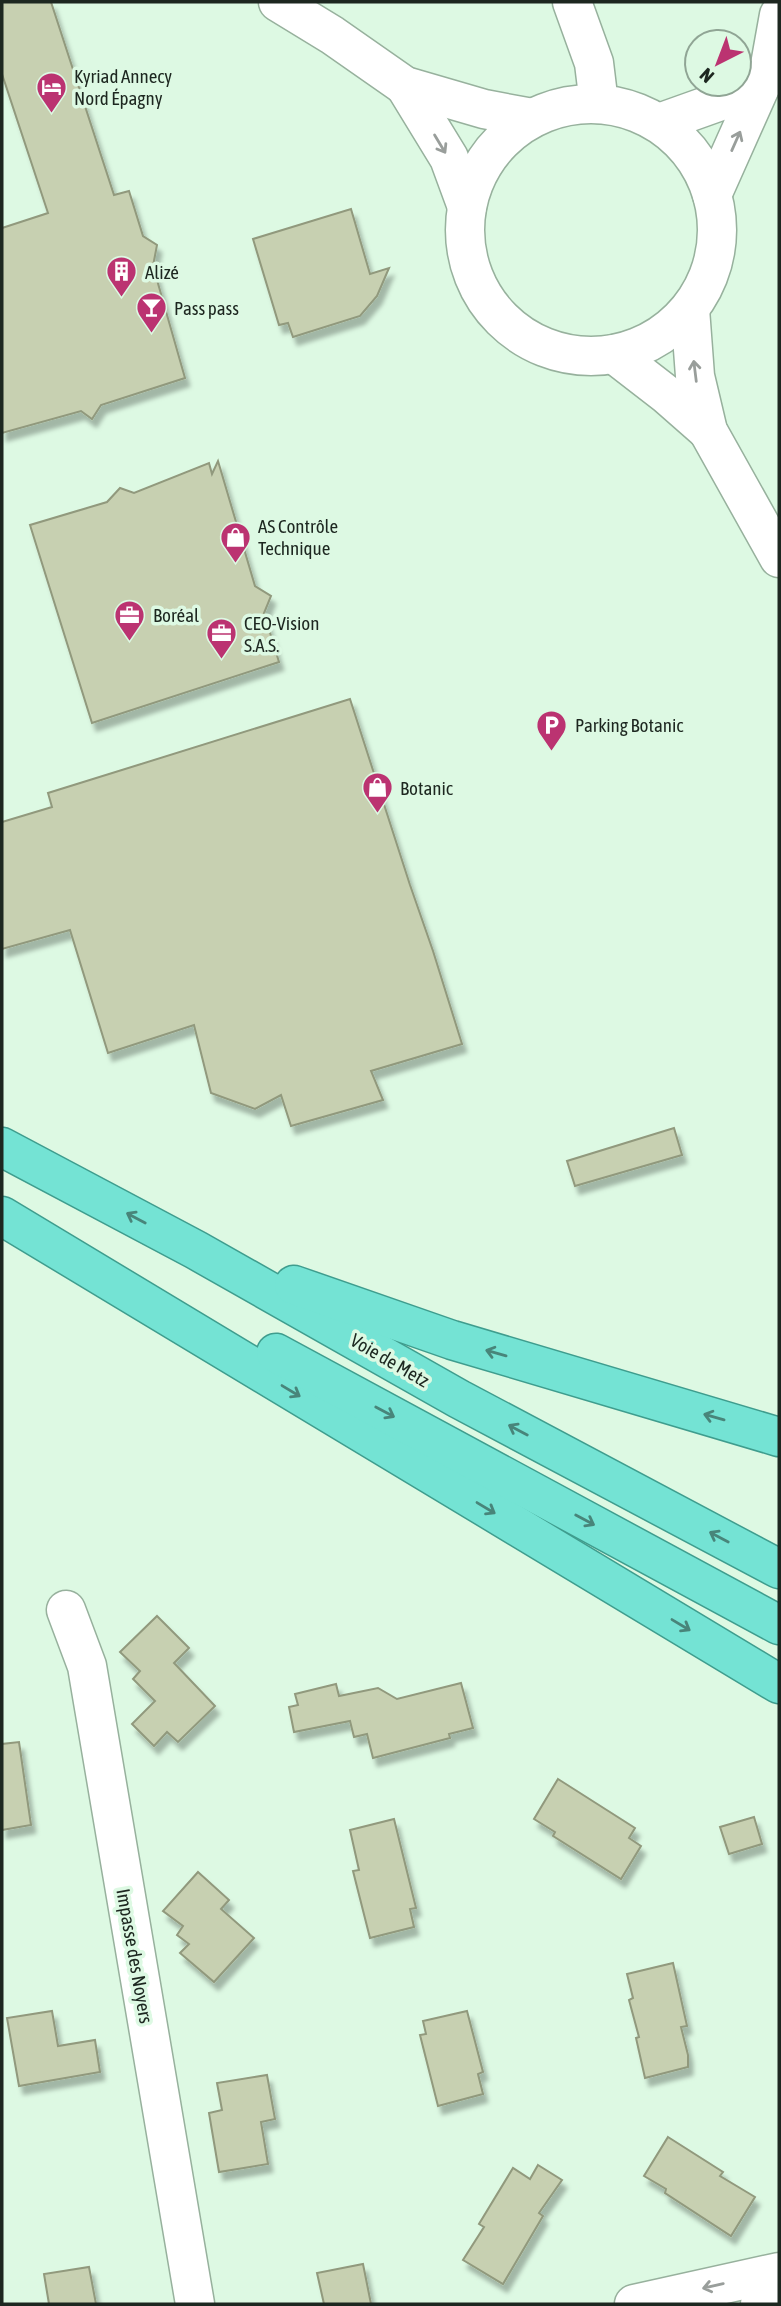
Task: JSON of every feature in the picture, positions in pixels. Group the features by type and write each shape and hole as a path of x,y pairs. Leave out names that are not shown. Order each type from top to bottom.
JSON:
{"highway":[{"name":"Voie de Metz","path":"2,1147 197,1250 459,1399 779,1569"},
{"path":"2,1209 141,1281 779,1625"},
{"path":"2,1216 779,1685"},
{"path":"197,1250 452,1340 779,1437"}],"main road":[{"path":"278,2 332,34 405,86 484,109 532,118"},
{"path":"572,2 594,63 598,104"},
{"path":"712,195 770,65 779,15"},
{"path":"405,86 449,158 467,207"},
{"path":"659,124 760,87"},
{"path":"598,104 633,111 659,124 682,143 700,167 712,195 718,235 709,274 690,309 668,330 642,346 614,354 574,355 536,343 503,320 484,296 470,268 465,238 467,207 479,171 501,141 532,118 567,106 598,104"},
{"path":"690,309 695,376 708,431 779,558"},
{"path":"614,354 708,431"},
{"name":"Impasse des Noyers","path":"66,1610 87,1666 195,2304"},
{"path":"634,2304 779,2272"},
{"path":"760,2304 779,2302"}],"building":[{"path":"2,2 51,2 114,195 129,191 143,236 157,245 153,266 185,378 101,405 92,419 81,411 2,433 2,228 48,213 2,74"},
{"path":"351,209 370,274 389,268 377,296 360,316 293,337 288,323 279,325 253,239"},
{"path":"218,461 255,586 271,596 264,613 279,662 92,723 30,525 107,502 120,488 134,493 209,463 212,474"},
{"path":"350,699 462,1044 371,1071 383,1100 291,1126 281,1095 255,1109 211,1093 194,1025 108,1053 70,930 2,949 2,822 52,807 48,793"},
{"path":"674,1128 682,1155 575,1186 567,1161"},
{"path":"157,1616 189,1648 174,1663 215,1706 178,1742 167,1732 154,1746 132,1724 155,1701 133,1679 140,1671 120,1652"},
{"path":"461,1683 473,1728 449,1734 450,1738 373,1758 367,1734 354,1737 350,1721 294,1732 289,1707 298,1705 295,1694 336,1684 339,1696 378,1688 397,1699"},
{"path":"19,1742 31,1825 2,1830 2,1744"},
{"path":"558,1779 635,1828 629,1838 641,1846 621,1879 553,1836 555,1832 534,1819"},
{"path":"754,1817 762,1844 729,1854 720,1827"},
{"path":"394,1819 416,1908 410,1909 414,1927 370,1938 353,1871 359,1870 350,1830"},
{"path":"198,1872 229,1900 221,1909 254,1938 214,1982 180,1953 189,1944 177,1935 183,1926 163,1911"},
{"path":"673,1963 687,2026 681,2027 688,2067 645,2078 636,2038 639,2037 629,2000 633,1998 627,1974"},
{"path":"52,2011 58,2046 95,2040 100,2072 19,2086 7,2018"},
{"path":"467,2011 483,2072 478,2074 483,2094 438,2106 420,2035 426,2034 423,2021"},
{"path":"267,2075 275,2119 261,2122 268,2164 219,2172 209,2113 222,2110 217,2083"},
{"path":"668,2137 723,2172 720,2176 755,2197 731,2236 644,2176"},
{"path":"538,2165 562,2180 539,2213 543,2216 503,2284 463,2260 484,2227 479,2224 513,2168 530,2179"},
{"path":"363,2264 371,2304 324,2304 317,2273"},
{"path":"89,2267 96,2304 49,2304 44,2274"}],"place":[{"name":"Kyriad Annecy Nord Épagny","path":"51,114"},
{"name":"Alizé","path":"122,299"},
{"name":"Pass pass","path":"151,335"},
{"name":"AS Contrôle Technique","path":"235,564"},
{"name":"Boréal","path":"130,642"},
{"name":"CEO-Vision S.A.S.","path":"221,661"},
{"name":"Parking Botanic","path":"552,752"},
{"name":"Botanic","path":"377,815"}]}
